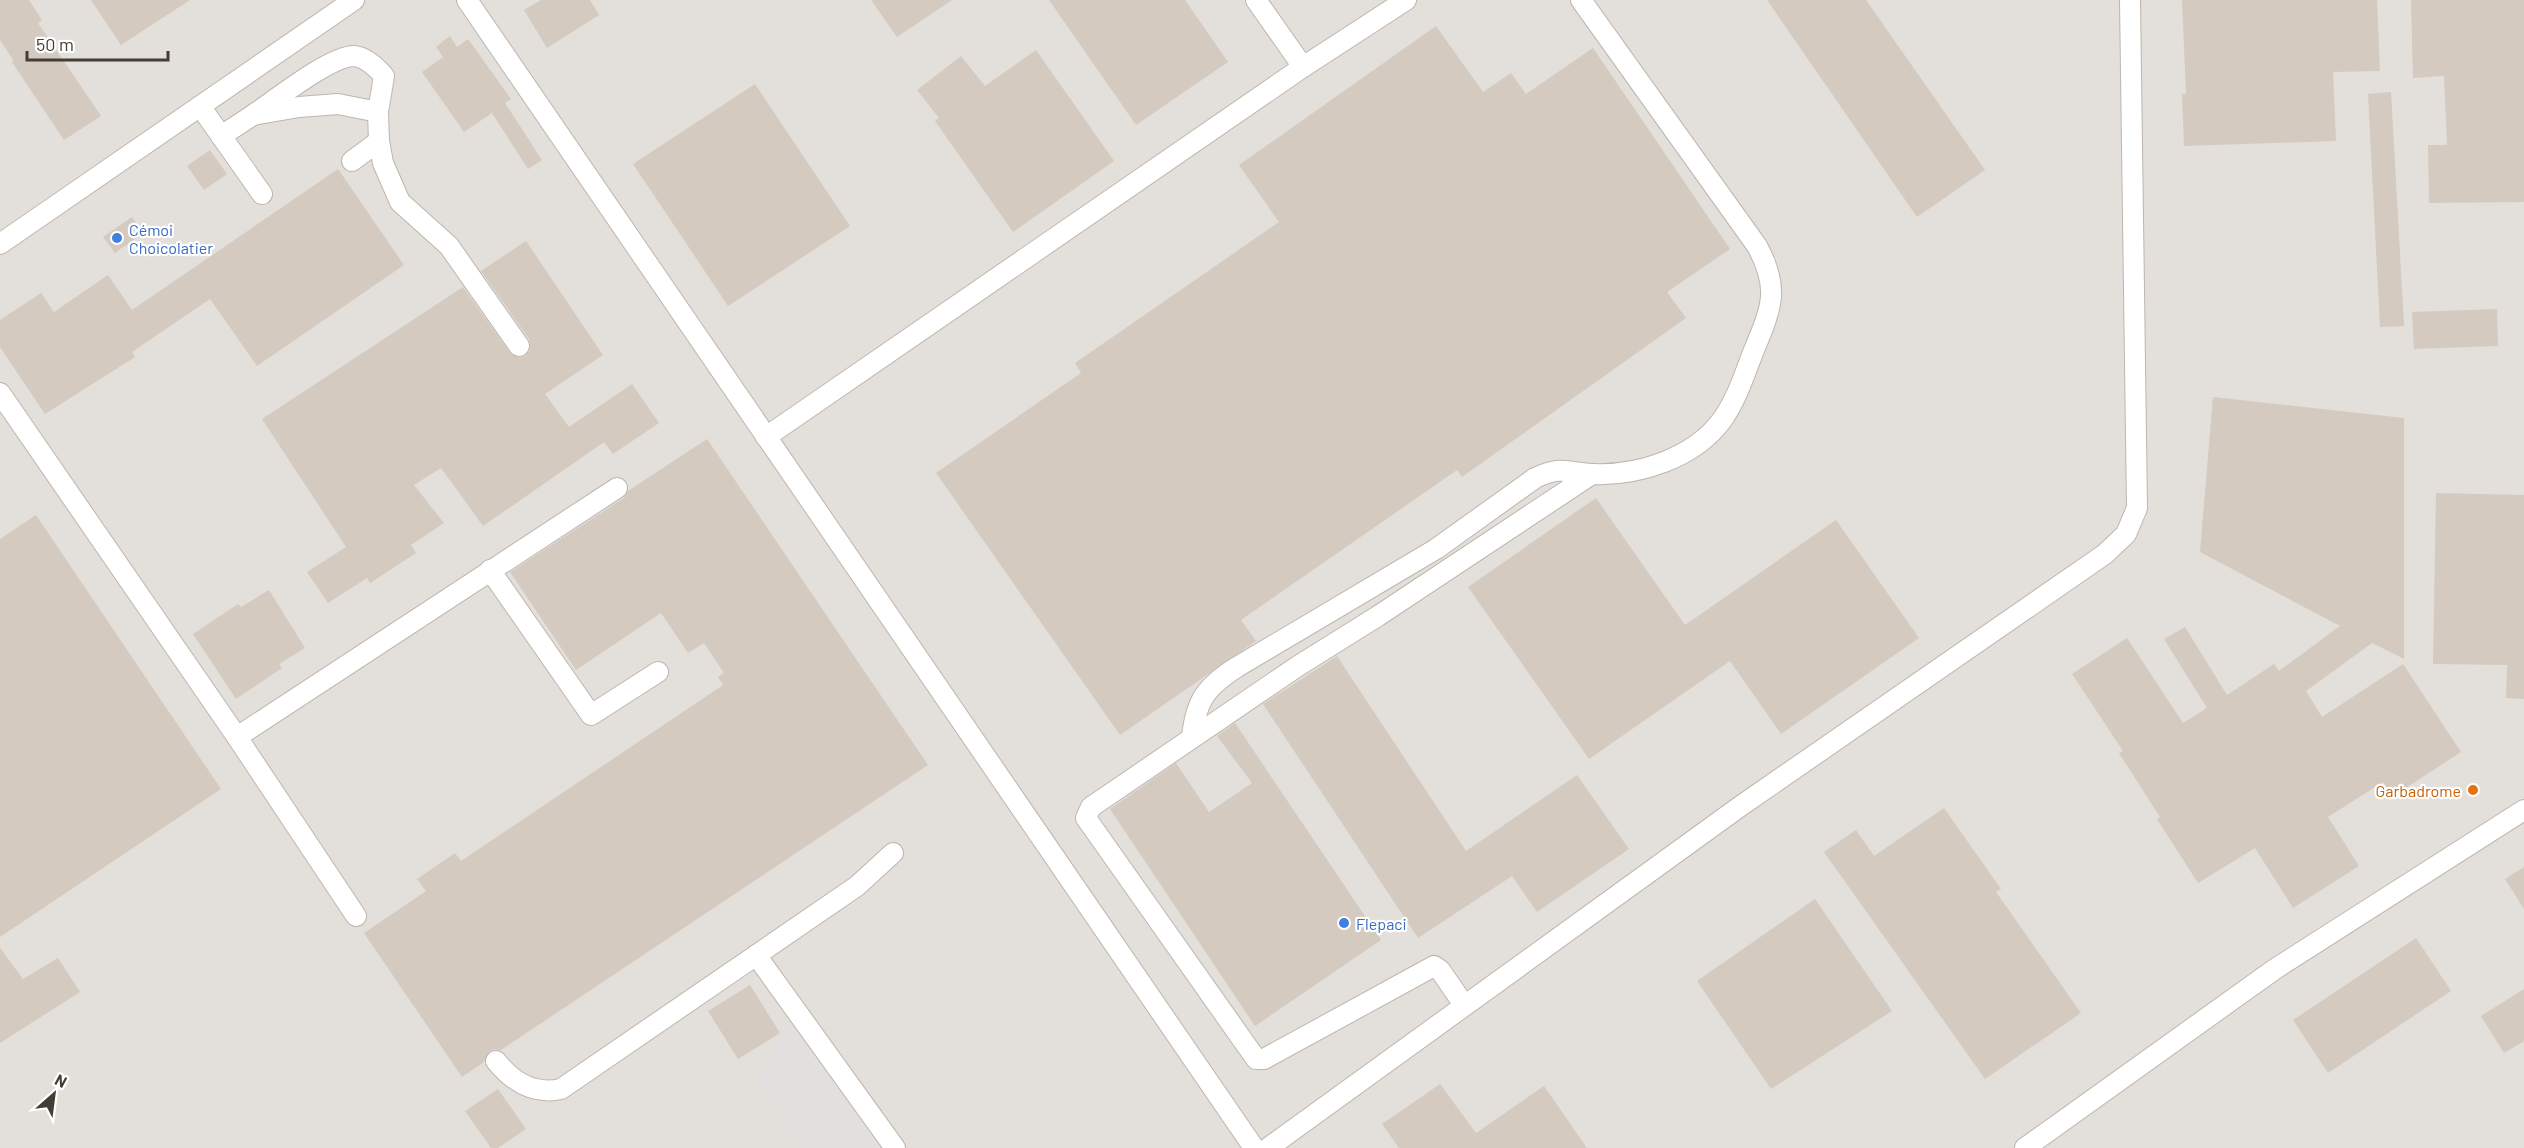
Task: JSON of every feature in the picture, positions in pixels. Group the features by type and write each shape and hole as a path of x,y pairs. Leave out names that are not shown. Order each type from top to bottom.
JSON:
{"lane":[{"path":"0,244 354,0"},
{"path":"467,0 1254,1148"},
{"path":"1256,0 1303,67"},
{"path":"765,437 1303,67 1406,0"},
{"path":"1192,737 1199,702 1215,681 1436,549 1535,478 1549,472 1567,469 1592,474 1637,470 1667,460 1700,444 1722,419 1738,389 1759,338 1772,296 1772,281 1768,266 1757,246 1581,0"},
{"path":"1268,1148 1752,798 2105,555 2126,534 2137,508 2130,0"},
{"path":"221,136 341,58 356,56 377,67 384,76 378,112 379,141 383,163 400,202 449,246 519,346"},
{"path":"253,115 299,107 338,104 378,112"},
{"path":"200,106 262,194"},
{"path":"352,161 379,141"},
{"path":"0,393 237,737 356,916"},
{"path":"1464,1005 1440,970 1434,966 1264,1059 1256,1059 1086,818 1091,807 1192,737 1592,474"},
{"path":"237,737 617,488"},
{"path":"490,570 591,715 658,672"},
{"path":"2025,1148 2275,969 2524,810"},
{"path":"496,1061 508,1076 522,1085 541,1091 561,1089 857,886 893,853"},
{"path":"756,955 895,1148"}],"shaded area":[{"path":"0,0 2524,0 2524,1148 0,1148"},
{"path":"792,1022 877,1148 806,1148 755,1078"}],"building":[{"path":"0,0 29,0 42,20 38,23 101,116 64,140 0,40"},
{"path":"91,0 190,0 121,45"},
{"path":"541,0 590,0 599,15 547,48 524,10"},
{"path":"871,0 952,0 897,37"},
{"path":"1049,0 1185,0 1228,62 1136,125"},
{"path":"1767,0 1866,0 1985,170 1917,217"},
{"path":"2182,0 2377,0 2380,71 2333,72 2336,141 2184,146 2182,94 2186,94"},
{"path":"2411,0 2524,0 2524,202 2429,203 2428,145 2447,145 2444,76 2413,78"},
{"path":"1436,26 1483,92 1511,73 1526,94 1593,48 1730,249 1667,292 1686,318 1462,477 1457,470 1241,620 1256,641 1120,735 936,473 1081,373 1075,363 1279,222 1239,165"},
{"path":"450,36 457,47 468,39 511,99 505,103 542,160 528,169 492,113 464,132 422,72 443,57 436,47"},
{"path":"1036,50 1114,161 1013,232 935,121 939,118 917,90 961,56 985,86"},
{"path":"755,84 850,226 728,306 633,164"},
{"path":"2391,92 2404,326 2380,327 2368,94"},
{"path":"210,150 227,174 204,190 187,166"},
{"path":"338,169 404,265 257,366 210,299 132,352 135,357 45,414 0,347 0,320 41,293 54,312 108,275 132,310"},
{"path":"132,217 143,233 115,253 103,237"},
{"path":"526,241 603,355 545,394 569,427 632,384 659,423 613,454 604,442 483,526 441,468 414,485 444,523 411,545 416,553 370,583 367,578 328,603 307,572 346,547 262,419 463,287 510,353 519,358 525,356 530,351 529,339 481,271"},
{"path":"2497,309 2498,346 2414,349 2412,312"},
{"path":"2213,397 2404,418 2404,659 2372,643 2306,691 2322,717 2403,664 2461,752 2392,797 2383,782 2328,817 2359,866 2293,908 2255,848 2198,883 2157,819 2160,817 2119,753 2123,751 2072,674 2127,638 2183,723 2207,708 2164,639 2185,627 2227,695 2274,664 2279,671 2340,626 2200,552"},
{"path":"707,439 928,765 501,1050 494,1049 489,1052 484,1062 462,1077 364,933 426,891 417,879 455,853 461,861 723,685 718,677 724,673 704,643 688,653 661,613 576,670 510,572 624,498 628,491"},
{"path":"2436,493 2524,495 2524,699 2506,698 2507,665 2433,664"},
{"path":"1596,498 1685,625 1836,520 1919,638 1781,734 1730,661 1589,759 1468,587"},
{"path":"36,515 221,789 0,937 0,539"},
{"path":"269,590 305,648 279,664 282,668 236,699 193,634 238,604 241,607"},
{"path":"1337,656 1466,851 1577,775 1629,849 1537,912 1512,876 1418,938 1263,704"},
{"path":"1235,723 1381,940 1255,1026 1110,809 1176,763 1209,812 1252,783 1217,736"},
{"path":"1944,808 2001,889 1996,892 2081,1013 1985,1079 1824,852 1856,830 1874,856"},
{"path":"2524,867 2524,909 2505,879"},
{"path":"1815,899 1892,1011 1771,1089 1697,981"},
{"path":"2416,938 2451,991 2328,1073 2293,1020"},
{"path":"0,948 23,979 58,958 80,992 0,1043"},
{"path":"750,985 780,1033 738,1059 708,1011"},
{"path":"2524,989 2524,1041 2504,1053 2481,1016"},
{"path":"1440,1084 1476,1133 1544,1086 1587,1148 1399,1148 1382,1124"},
{"path":"498,1089 526,1129 498,1148 491,1148 465,1111"}],"place":[{"name":"Cémoi Choicolatier","path":"117,238"},
{"name":"Garbadrome","path":"2473,790"},
{"name":"Flepaci","path":"1344,923"}]}
